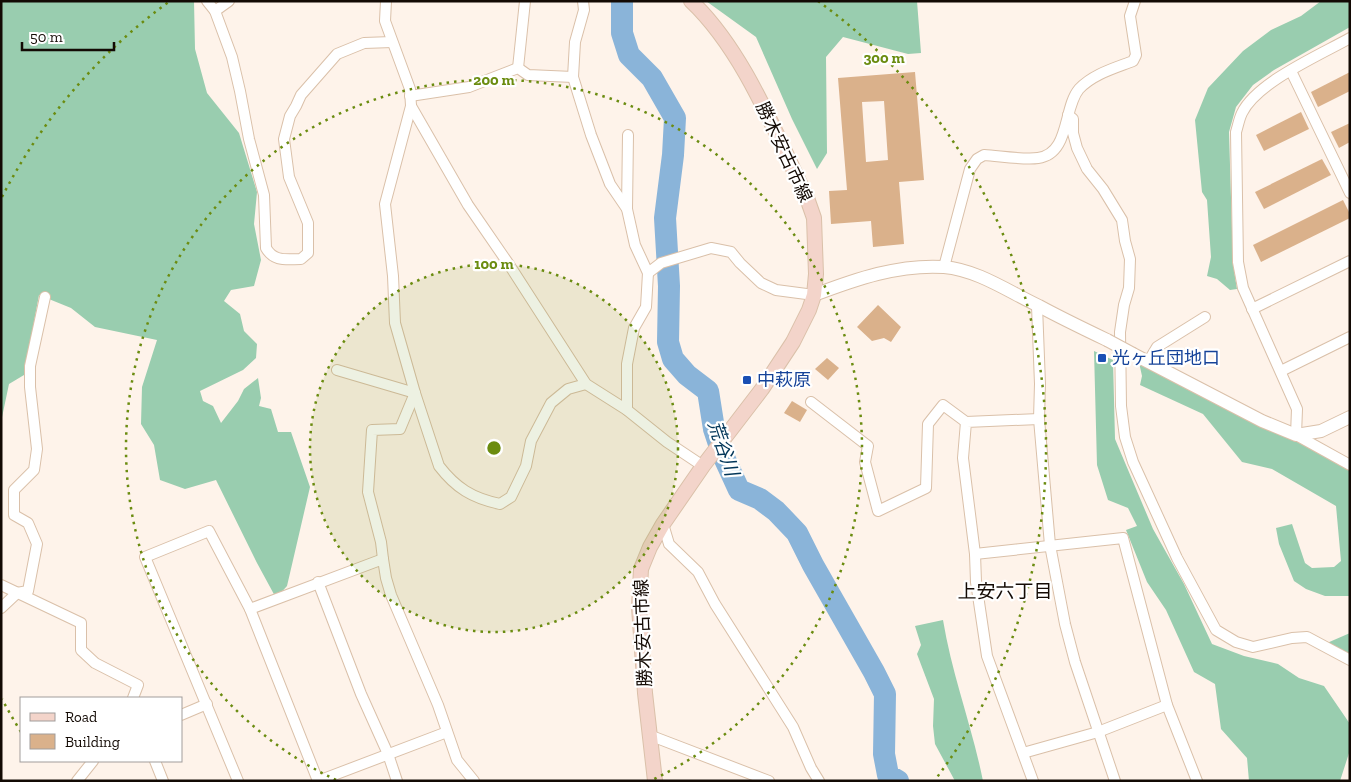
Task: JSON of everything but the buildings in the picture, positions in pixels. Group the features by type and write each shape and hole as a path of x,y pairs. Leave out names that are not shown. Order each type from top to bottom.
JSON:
{"main road":[{"name":"勝木安古市線","path":"655,781 638,607 641,569 650,547 663,524 730,429 762,389 793,342 810,310 816,274 814,218 808,198 743,68 705,15 691,1"}],"street":[{"path":"207,1 215,11 232,56 249,140 264,195 266,248 270,256 280,259 301,259 308,253 308,223 289,177 284,139 290,116 301,94 337,54 364,43 392,42"},
{"path":"215,11 229,1"},
{"path":"386,1 385,21 410,89 410,101 384,204 393,276 395,323 415,393 440,466 446,474 470,495 500,504 511,498 526,466 532,441 551,403 568,389 586,384"},
{"path":"518,68 525,1"},
{"path":"583,1 584,10 575,42 573,77 591,135 610,184 627,209"},
{"path":"944,267 970,169 976,159 984,155 1039,158 1052,152 1060,143 1074,97 1080,88 1102,73 1134,61 1136,55 1130,16 1135,1"},
{"path":"1296,435 1297,409 1242,288 1238,262 1236,132 1242,112 1255,96 1277,79 1350,38"},
{"path":"410,101 469,87 518,68"},
{"path":"518,68 528,75 573,77"},
{"path":"1291,71 1350,193"},
{"path":"410,101 468,205 586,384 627,410 667,442 706,462"},
{"path":"1068,115 1073,119 1077,148 1088,169 1122,220 1130,259 1129,288 1120,332 1122,406 1125,437 1133,462 1177,558 1216,630 1236,642 1252,647 1292,638 1307,637 1350,660"},
{"path":"627,410 627,364 634,328 646,306 648,273 635,245 627,209 628,135"},
{"path":"648,273 661,263 711,248 731,252 761,283 776,290 814,295 854,280 906,268 944,267 964,272 993,282 1262,422 1296,435 1350,465"},
{"path":"1252,308 1350,261"},
{"path":"1,608 17,593 28,591 37,544 28,523 14,515 14,490 34,470 37,449 30,387 30,366 45,297"},
{"path":"1037,306 1040,384 1039,419 1050,545 1065,624 1115,781"},
{"path":"1148,362 1157,347 1205,317"},
{"path":"1281,371 1350,338"},
{"path":"337,370 415,393"},
{"path":"415,393 400,429 372,430 368,492 382,542 383,558 391,595 438,705 457,760 474,781"},
{"path":"811,402 868,446 865,462 878,510 926,488 928,424 943,405 966,422 1039,419"},
{"path":"1296,435 1320,432 1350,418"},
{"path":"966,422 963,458 975,554 976,582 987,656 1033,781"},
{"path":"663,524 670,544 698,572 715,604 792,727 811,768 820,781"},
{"path":"238,781 145,557 209,531 250,608 318,781 447,732"},
{"path":"975,554 1123,538 1168,704 1197,781"},
{"path":"250,608 383,558"},
{"path":"318,582 361,694 398,781"},
{"path":"1,585 81,623 82,650 95,663 138,685 133,697"},
{"path":"182,715 207,704"},
{"path":"1023,753 1098,732 1168,704"},
{"path":"649,735 770,781"},
{"path":"77,781 93,762"},
{"path":"155,762 163,781"}],"green space":[{"path":"1,1 194,1 195,49 207,93 239,133 257,192 254,224 261,260 254,286 231,290 224,301 240,314 244,331 257,344 256,358 243,370 200,391 203,401 213,406 221,423 238,401 244,389 258,378 261,398 259,406 271,409 278,432 291,432 310,487 287,586 276,598 216,480 185,489 160,480 154,445 141,424 142,387 157,340 95,327 71,308 39,295 24,375 9,384 1,422"},
{"path":"706,1 917,1 921,53 908,54 843,37 826,57 827,153 817,169 792,119 756,37"},
{"path":"1321,1 1350,1 1350,27 1274,70 1253,85 1236,107 1229,132 1233,264 1237,289 1230,290 1217,279 1207,276 1211,257 1207,200 1202,192 1195,120 1208,88 1243,51 1271,30 1301,16"},
{"path":"1094,351 1113,360 1115,439 1153,529 1184,584 1212,644 1244,656 1278,664 1299,678 1324,686 1350,724 1350,750 1340,781 1249,781 1247,758 1221,729 1215,684 1194,672 1166,610 1147,582 1126,530 1137,526 1128,508 1108,500 1097,465"},
{"path":"1138,358 1310,446 1350,470 1350,596 1325,596 1306,589 1294,581 1279,544 1276,528 1292,524 1305,563 1312,568 1334,567 1341,561 1336,506 1272,469 1242,462 1203,414 1140,385 1142,376"},
{"path":"943,620 983,781 955,781 935,744 933,726 934,699 917,654 921,645 915,626"},
{"path":"1350,633 1350,656 1327,643"}],"waterway":[{"name":"荒谷川","path":"622,1 622,33 629,55 652,78 675,118 673,155 665,218 669,286 668,342 673,359 687,375 708,391 714,429 722,453 739,490 760,499 776,511 797,533 813,565 874,672 885,694 884,754 888,775 898,781"}],"place":[{"name":"光ヶ丘団地口","path":"1102,358"},
{"name":"中萩原","path":"747,380"}],"district":[{"name":"上安六丁目","path":"1005,591"}]}
